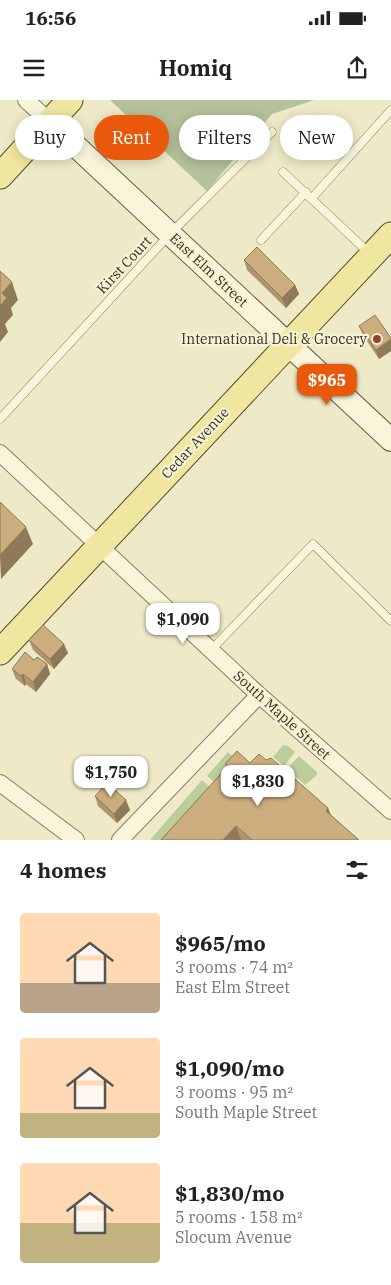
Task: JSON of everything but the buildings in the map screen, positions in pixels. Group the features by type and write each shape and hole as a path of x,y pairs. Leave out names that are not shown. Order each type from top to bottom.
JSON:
{"main road":[{"path":"56,115 70,100"},
{"path":"0,176 15,160"},
{"name":"Cedar Avenue","path":"0,652 391,235"}],"street":[{"name":"East Elm Street","path":"26,100 42,115"},
{"name":"East Elm Street","path":"84,154 389,436"},
{"name":"South Maple Street","path":"0,453 259,695 391,811"},
{"path":"120,840 259,695"},
{"path":"0,784 76,840"}],"lane":[{"path":"261,240 309,195 391,110"},
{"name":"Kirst Court","path":"0,419 170,234 272,132"},
{"path":"283,172 372,256"},
{"path":"211,650 313,544 391,621"}],"green space":[{"path":"110,100 314,100 272,114 270,116 179,115 179,160 233,160 207,191 169,155 169,115 126,115"},
{"path":"283,745 288,746 295,752 284,766 273,757"},
{"path":"228,752 242,764 224,790 207,776"},
{"path":"299,756 317,772 317,775 305,785 287,769"},
{"path":"202,780 219,795 179,840 150,840"}],"place":[{"name":"International Deli & Grocery","path":"377,339"}]}
